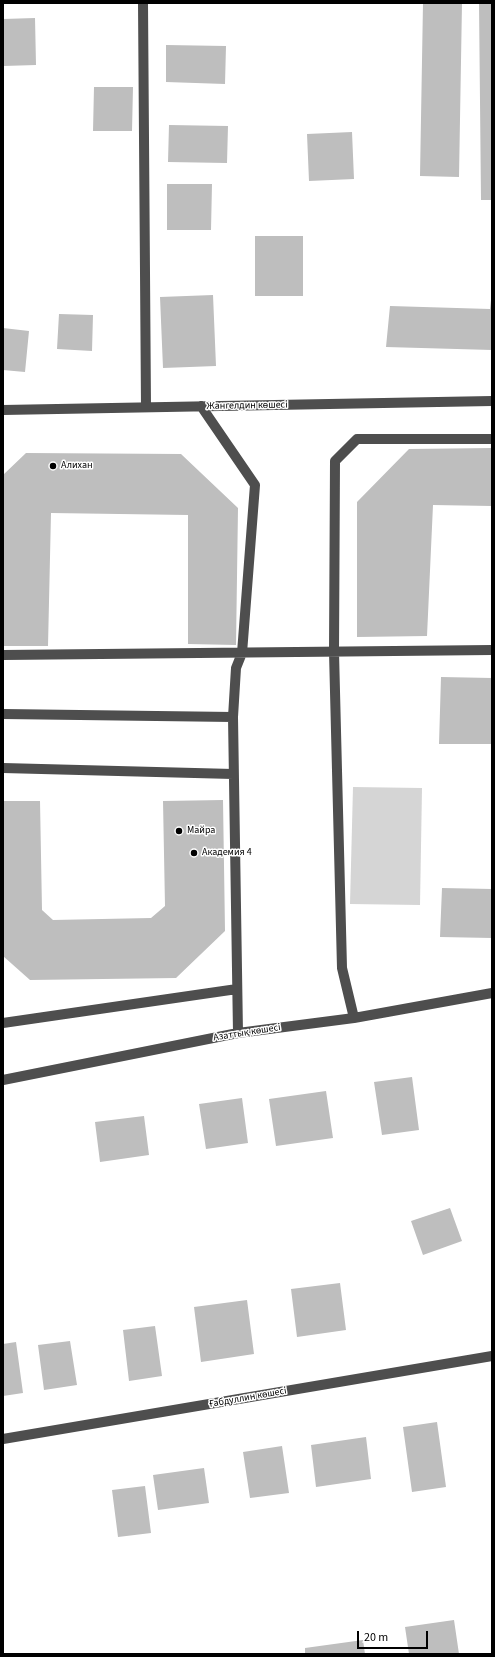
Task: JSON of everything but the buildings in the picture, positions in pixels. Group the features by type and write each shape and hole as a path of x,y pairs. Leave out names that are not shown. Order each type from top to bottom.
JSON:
{"street":[{"path":"143,3 146,407"},
{"name":"Жангелдин көшесі","path":"3,410 492,401"},
{"path":"201,406 255,485 242,653 236,668 233,717 238,1033"},
{"path":"354,1018 342,968 334,652 335,461 357,439 492,439"},
{"path":"3,655 492,650"},
{"path":"3,714 233,717"},
{"path":"3,768 233,774"},
{"path":"3,1023 237,989"},
{"name":"Азаттық көшесі","path":"3,1080 238,1033 354,1018 492,993"},
{"name":"Ғабдуллин көшесі","path":"3,1440 492,1356"}],"shaded area":[{"path":"353,787 422,788 420,905 350,904"}],"place":[{"name":"Алихан","path":"53,466"},
{"name":"Майра","path":"179,831"},
{"name":"Академия 4","path":"194,853"}]}
